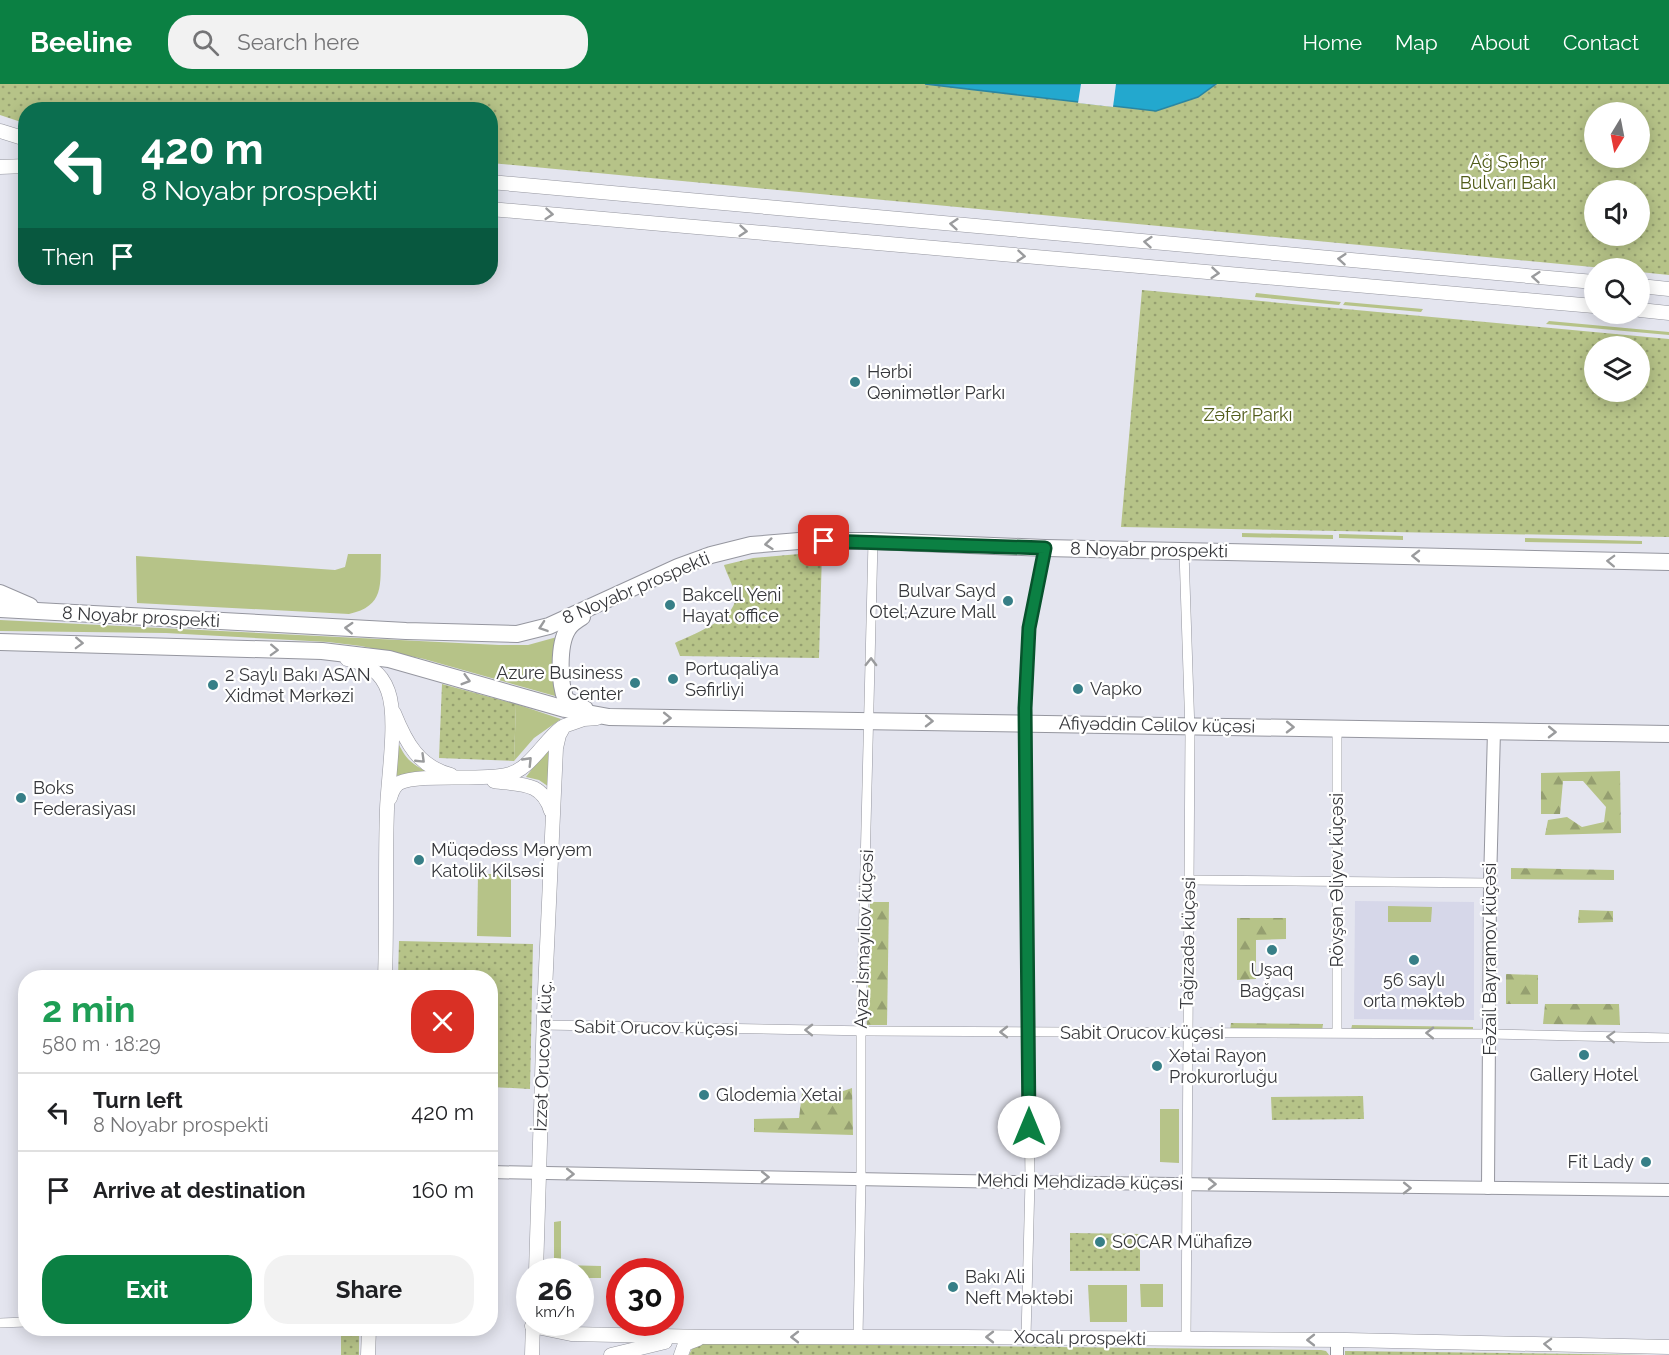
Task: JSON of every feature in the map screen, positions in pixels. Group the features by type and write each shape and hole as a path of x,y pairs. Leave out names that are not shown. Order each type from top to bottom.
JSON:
{"highway":[{"name":"8 Noyabr prospekti","path":"0,609 499,635 528,632 597,606 678,567 731,550 751,545 799,541 1669,562"},
{"path":"0,593 25,604 60,613"},
{"path":"597,606 571,625 565,633 561,684 562,692 570,702 609,717"},
{"name":"8 Noyabr prospekti","path":"0,642 322,651 389,659 565,710 609,717"},
{"path":"0,655 25,646 51,642"},
{"name":"Afiyəddin Cəlilov küçəsi","path":"609,717 1669,734"}],"main road":[{"path":"0,131 18,137"},
{"path":"0,167 18,166"},
{"path":"498,183 1584,281"},
{"path":"498,210 1584,305"},
{"path":"1650,287 1669,289"},
{"path":"1650,311 1669,313"},
{"path":"322,651 362,663 375,670 385,684 392,709 411,749 427,765 450,775 531,786 543,793 553,817"},
{"path":"385,970 387,809 392,709"},
{"path":"387,809 392,790 402,782 425,779 471,779 514,773 564,726 584,719 609,717"},
{"name":"İzzət Orucova küç.","path":"537,1258 551,840 556,748 564,726"},
{"name":"Xocalı prospekti","path":"594,1335 1337,1340 1669,1347"},
{"path":"368,1355 369,1336"},
{"path":"532,1336 532,1355"},
{"path":"535,1336 540,1355"},
{"path":"681,1355 685,1344 706,1337"},
{"name":"Xocalı prospekti","path":"611,1355 654,1344 706,1337"}],"street":[{"name":"Ayaz İsmayılov küçəsi","path":"858,1337 861,1031 873,541"},
{"path":"1026,1337 1030,1181 1026,723 1029,628 1045,548"},
{"path":"1184,552 1190,725"},
{"name":"Tağızadə küçəsi","path":"1186,1340 1186,1033 1190,725"},
{"name":"Rövşən Əliyev küçəsi","path":"1336,1032 1337,727"},
{"name":"Fəzail Bayramov küçəsi","path":"1488,1188 1490,883 1494,731"},
{"path":"1189,880 1490,883"},
{"name":"Sabit Orucov küçəsi","path":"544,1026 861,1031 1336,1032 1669,1038"},
{"name":"Mehdi Mehdizadə küçəsi","path":"498,1172 1669,1190"},
{"path":"0,1323 18,1322"},
{"path":"1337,1340 1337,1355"}],"shaded area":[{"name":"56 saylı orta məktəb","path":"1355,901 1474,902 1474,1020 1354,1019"}],"green space":[{"name":"Ağ Şəhər Bulvarı Bakı","path":"0,84 925,84 1156,111 1198,97 1216,84 1669,84 1669,275 1650,273 1650,258 1584,258 1584,266 498,164 498,102 18,102 18,121 0,115"},
{"name":"Zəfər Parkı","path":"1142,290 1637,336 1584,336 1584,402 1650,402 1650,337 1669,339 1669,537 1121,527"},
{"path":"1256,293 1341,302 1339,305 1255,297"},
{"path":"1345,302 1423,309 1421,312 1343,305"},
{"path":"1549,321 1669,332 1669,335 1546,324"},
{"path":"1242,533 1333,535 1333,539 1242,537"},
{"path":"1339,534 1403,536 1403,540 1339,538"},
{"path":"1525,538 1642,541 1642,544 1525,542"},
{"path":"822,552 819,658 680,656 675,643 712,625 730,612 734,604 734,592 724,565 753,558"},
{"path":"348,554 381,554 380,584 375,600 369,606 349,614 137,603 136,556 335,570 345,567"},
{"path":"0,620 499,645 528,645 557,637 555,696 424,659 361,646 166,633 0,631"},
{"path":"442,684 516,704 514,761 439,758"},
{"path":"516,704 561,719 534,738 514,761"},
{"path":"396,739 408,758 426,771 395,776"},
{"path":"550,745 549,787 539,780 526,777"},
{"path":"1620,771 1621,833 1545,835 1548,820 1567,817 1582,827 1604,822 1606,807 1583,781 1563,781 1560,814 1541,814 1541,773"},
{"path":"1511,868 1614,870 1614,880 1511,879"},
{"path":"478,874 511,874 511,937 477,936"},
{"path":"870,902 889,902 887,1025 867,1025"},
{"path":"1388,906 1432,907 1431,922 1388,922"},
{"path":"1579,910 1613,911 1613,922 1578,923"},
{"path":"1237,918 1286,918 1286,939 1256,940 1256,979 1237,980"},
{"path":"399,941 533,944 530,1089 498,1087 498,970 398,970"},
{"path":"1506,974 1538,975 1538,1004 1506,1004"},
{"path":"1545,1004 1619,1004 1620,1025 1543,1024"},
{"path":"1231,1023 1323,1024 1322,1031 1230,1031"},
{"path":"1352,1025 1473,1027 1473,1032 1351,1030"},
{"path":"852,1088 853,1135 754,1132 754,1119 799,1118 802,1093 832,1095"},
{"path":"1363,1096 1364,1119 1272,1120 1271,1097"},
{"path":"1160,1109 1179,1109 1179,1163 1160,1162"},
{"path":"561,1221 561,1258 554,1258 554,1222"},
{"path":"1070,1233 1140,1234 1140,1271 1070,1271"},
{"path":"594,1266 601,1266 601,1278 594,1278"},
{"path":"1140,1284 1163,1284 1163,1307 1141,1307"},
{"path":"1088,1285 1127,1285 1127,1322 1090,1322"},
{"path":"341,1336 359,1336 359,1355 341,1355"},
{"path":"699,1343 1321,1350 1326,1351 1329,1355 689,1355 693,1347"},
{"path":"1345,1351 1653,1355 1345,1355"}],"water":[{"path":"925,84 1216,84 1198,97 1156,111"}],"pier":[{"path":"1081,84 1116,84 1113,107 1078,103"}],"place":[{"name":"Hərbi Qənimətlər Parkı","path":"855,382"},
{"name":"Bulvar Sayd Otel;Azure Mall","path":"1008,601"},
{"name":"Bakcell Yeni Hayat office","path":"670,605"},
{"name":"Portuqaliya Səfirliyi","path":"673,679"},
{"name":"Azure Business Center","path":"635,683"},
{"name":"2 Saylı Bakı ASAN Xidmət Mərkəzi","path":"213,685"},
{"name":"Vapko","path":"1078,689"},
{"name":"Boks Federasiyası","path":"21,798"},
{"name":"Müqədəss Məryəm Katolik Kilsəsi","path":"419,860"},
{"name":"Uşaq Bağçası","path":"1272,950"},
{"name":"56 saylı orta məktəb","path":"1414,960"},
{"name":"Gallery Hotel","path":"1584,1055"},
{"name":"Xətai Rayon Prokurorluğu","path":"1157,1066"},
{"name":"Glodemia Xetai","path":"704,1095"},
{"name":"Fit Lady","path":"1646,1162"},
{"name":"SOCAR Mühafizə","path":"1100,1242"},
{"name":"Bakı Ali Neft Məktəbi","path":"953,1287"}],"route":[{"path":"824,541 1045,548 1029,628 1025,708 1029,1127"}]}
